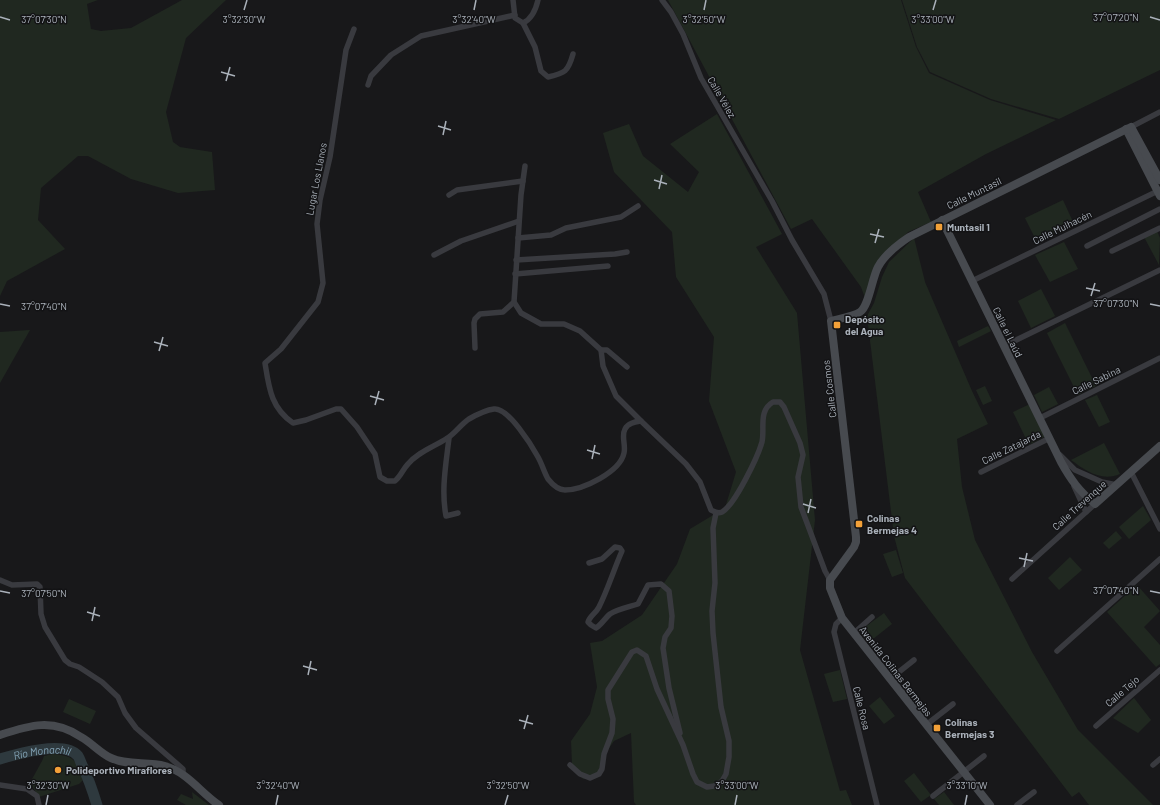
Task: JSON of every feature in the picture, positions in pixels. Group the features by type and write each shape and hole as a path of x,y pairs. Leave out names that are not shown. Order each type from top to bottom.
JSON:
{"street":[{"path":"513,0 515,18 523,23 535,47 541,71 548,77 562,74 570,66 573,54"},
{"path":"523,23 529,20 538,0"},
{"name":"Calle Vélez","path":"662,0 671,12 683,34 701,78 772,201"},
{"path":"368,85 371,76 391,55 421,36 515,15"},
{"name":"Lugar Los Llanos","path":"354,29 346,50 330,157 318,214 317,224 323,283 321,294 318,302 281,349 265,363 269,389 277,409 293,423 336,409 341,409 357,427 376,454 380,477 387,481 395,481 401,476 408,464 417,456 449,438 469,419 496,408 504,411 527,440 538,457 548,478 559,489 566,490 588,485 607,474 618,464 624,452 625,429 630,423 641,421"},
{"name":"Calle Muntasil","path":"831,321 860,313 866,306 872,282 878,267 887,255 909,237 1160,112"},
{"path":"1129,128 1160,180"},
{"path":"1129,128 1159,192"},
{"path":"525,166 519,221 514,302 521,313 541,324 564,324 580,331 601,350 603,366 616,396 686,464 700,482 708,499 710,510 716,513 721,513 727,508 746,478 757,456 762,443 763,416 767,406 773,402 780,402 784,407 800,444 802,455 798,484 801,508 825,571 830,580"},
{"path":"449,195 457,190 523,181"},
{"name":"Calle Mulhacén","path":"972,281 1159,192"},
{"name":"Calle Cosmos","path":"772,201 792,240 824,294 831,321 856,542 830,580"},
{"path":"518,238 551,235 566,228 621,217 638,206"},
{"path":"1087,246 1160,210"},
{"name":"Calle el Laúd","path":"942,220 1086,512"},
{"path":"434,255 461,241 519,221"},
{"path":"1112,251 1160,228"},
{"path":"516,260 627,252"},
{"path":"515,274 608,266"},
{"path":"1004,346 1160,270"},
{"path":"475,348 475,319 480,314 503,312 514,302"},
{"path":"601,350 608,350 627,367"},
{"name":"Calle Sabina","path":"1040,418 1160,358"},
{"path":"449,438 444,486 444,506 446,516 458,513"},
{"name":"Calle Zatajarda","path":"980,472 1050,438"},
{"name":"Calle Trevenque","path":"1012,579 1160,446"},
{"name":"Calle el Laúd","path":"1057,453 1075,470 1102,482 1117,484"},
{"path":"1132,472 1160,529"},
{"name":"Calle el Laúd","path":"1072,482 1082,494 1095,504"},
{"path":"589,562 602,559 615,547 620,548 622,551 598,607 589,618 588,622 596,628 602,624 609,615 616,611 638,604 648,585 661,584 669,591 672,616 671,628 665,637 663,648 669,688 683,745 693,774 698,782 707,787 714,786 722,781 726,774 729,757 729,741 721,707 713,633 712,611 715,583 713,528 716,513"},
{"path":"1056,651 1160,559"},
{"path":"0,580 12,585 37,584 40,587 41,614 45,627 65,660 102,682 118,697 136,728 183,769 183,775"},
{"name":"Avenida Colinas Bermejas","path":"830,580 830,588 842,618 990,805"},
{"path":"854,633 872,617"},
{"name":"Calle Rosa","path":"842,618 836,624 834,632 877,805"},
{"path":"570,765 580,774 590,778 599,774 602,769 604,754 612,733 613,719 608,698 608,690 632,652 637,650 646,656 657,689 683,745"},
{"path":"890,679 914,660"},
{"name":"Calle Tejo","path":"1096,726 1160,670"},
{"path":"926,725 953,704"},
{"path":"0,735 43,724 59,726 81,736 109,758 127,763 156,764 165,766 183,775 219,805"},
{"path":"933,796 984,756"},
{"path":"1153,766 1160,759"},
{"path":"0,785 28,789 37,796 39,805"},
{"path":"1017,805 1034,792"}],"shaded area":[{"path":"0,0 98,0 87,4 91,29 101,31 131,28 182,0 226,0 186,38 166,112 173,142 180,147 212,152 215,190 178,193 131,179 88,156 78,156 41,188 38,220 65,249 7,281 0,296"},
{"path":"668,0 901,0 916,47 929,73 990,100 1056,120 986,154 918,192 931,222 908,232 880,260 865,298 861,287 812,219 791,229"},
{"path":"902,0 1160,0 1160,70 1059,119 991,99 930,72 917,47"},
{"path":"717,114 782,234 756,247 797,313 815,520 800,650 840,791 846,790 852,805 636,805 634,802 631,733 614,741 607,751 601,774 583,779 572,764 571,741 590,714 597,687 590,643 602,641 642,615 677,564 690,529 725,508 736,472 709,401 714,337 676,277 672,232 614,172 603,133 629,124 643,156 688,192 699,172 670,144"},
{"path":"1063,200 1074,224 1037,242 1025,218"},
{"path":"1157,231 1160,238 1159,265 1144,237"},
{"path":"914,238 925,282 972,391 988,424 957,439 962,487 975,540 1032,652 1078,730 1153,805 1089,805 1079,792 1072,797 905,578 894,536 867,316 874,303 882,277 889,262"},
{"path":"1064,242 1078,269 1050,282 1035,255"},
{"path":"1041,289 1055,316 1031,328 1018,301"},
{"path":"1065,323 1096,386 1078,395 1047,333"},
{"path":"988,326 991,331 959,347 957,341"},
{"path":"30,330 0,383 0,332"},
{"path":"985,386 992,401 983,405 976,390"},
{"path":"1049,387 1058,404 1042,412 1034,395"},
{"path":"1097,395 1110,422 1099,427 1085,400"},
{"path":"1030,404 1046,436 1029,445 1013,412"},
{"path":"1104,443 1120,474 1107,477 1094,474 1071,460"},
{"path":"1143,506 1151,520 1129,539 1119,527"},
{"path":"1116,531 1122,538 1109,549 1103,543"},
{"path":"896,550 903,573 892,577 883,554"},
{"path":"1070,557 1082,570 1059,590 1048,578"},
{"path":"1137,585 1160,611 1144,627 1160,645 1160,664 1156,667 1107,612"},
{"path":"884,613 892,624 868,643 861,634 861,630"},
{"path":"840,670 847,699 833,702 824,674"},
{"path":"880,697 895,716 884,724 869,706"},
{"path":"1134,698 1151,720 1138,733 1113,718"},
{"path":"69,699 96,711 90,724 63,712"},
{"name":"Polideportivo Miraflores","path":"53,754 66,756 73,760 84,779 79,784 39,797 29,781 31,781 44,756"},
{"path":"914,773 931,795 921,802 904,781"},
{"path":"192,792 209,805 186,805 177,800 181,794 193,799"},
{"path":"944,792 954,805 939,805 934,799"}],"waterway":[{"name":"Río Monachil","path":"0,759 40,750 63,749 72,751 79,757 97,805"}],"place":[{"name":"Muntasil 1","path":"939,227"},
{"name":"Depósito del Agua","path":"837,325"},
{"name":"Colinas Bermejas 4","path":"859,524"},
{"name":"Colinas Bermejas 3","path":"937,728"},
{"name":"Polideportivo Miraflores","path":"58,770"}]}
